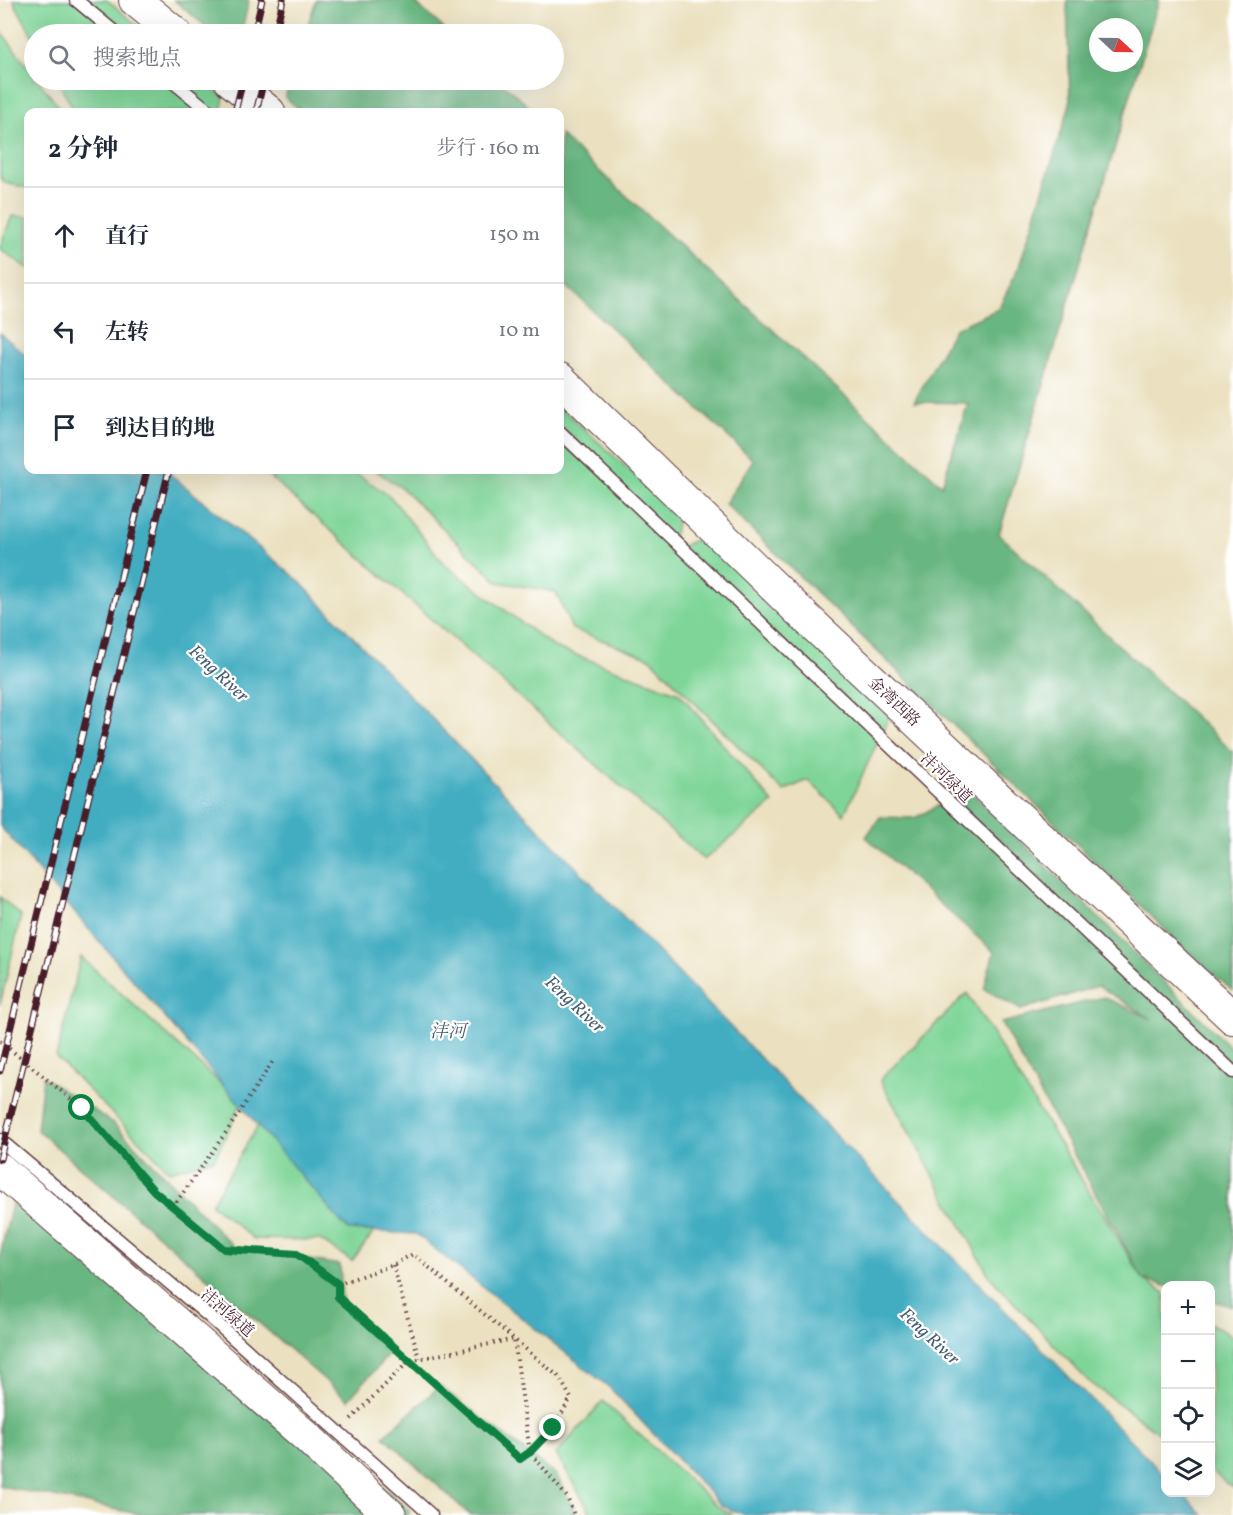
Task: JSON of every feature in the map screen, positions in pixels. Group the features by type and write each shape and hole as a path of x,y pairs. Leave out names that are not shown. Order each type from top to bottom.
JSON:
{"street":[{"path":"135,0 164,24"},
{"path":"242,90 264,108"},
{"name":"金湾西路","path":"564,383 795,606 1233,1018"},
{"path":"0,1169 309,1439 390,1515"}],"lane":[{"path":"76,0 105,24"},
{"path":"183,90 205,108"},
{"name":"沣河绿道","path":"564,436 1233,1072"},
{"name":"沣河绿道","path":"0,1140 211,1318 430,1515"}],"path":[{"path":"0,1041 82,1108 154,1191 224,1249 297,1254 338,1284"},
{"path":"173,1207 273,1061"},
{"path":"413,1254 560,1377 571,1398 553,1428 520,1459 338,1297 338,1284 393,1265 413,1254"},
{"path":"393,1265 419,1358"},
{"path":"338,1432 409,1361 514,1339"},
{"path":"514,1339 530,1452 567,1497 574,1515"}],"green space":[{"path":"13,0 107,0 136,24 26,24"},
{"path":"174,0 249,0 243,24 203,24"},
{"path":"316,0 412,0 439,24 308,24"},
{"path":"1067,0 1159,0 1143,53 1143,18 1089,18 1089,72 1137,72 999,534 1233,752 1233,991 1185,949 725,504 753,460 564,284 564,139 942,485 968,403 914,402 954,329 998,309 1018,270 1070,104"},
{"path":"0,30 24,62 24,90 46,90 60,108 24,108 24,187 5,183 0,177"},
{"path":"63,90 215,90 224,97 222,108 73,108"},
{"path":"287,90 510,90 530,108 297,108 285,97"},
{"path":"12,216 24,217 24,265 0,249"},
{"path":"564,411 679,515 669,553 701,537 890,715 844,815 808,780 783,791 650,658 572,629 556,592 498,582 403,489 381,474 564,474"},
{"path":"267,474 357,474 390,496 445,565 554,647 679,693 773,803 704,860"},
{"path":"968,789 1233,1050 1233,1307 1215,1301 1215,1281 1161,1281 1161,1285 1143,1279 1001,1023 1104,997 1152,1019 1098,986 1021,1010 984,989 994,952 866,837 880,817 915,818"},
{"path":"0,897 21,916 0,1005"},
{"path":"81,957 242,1103 214,1159 169,1171 56,1057"},
{"path":"967,993 1143,1279 1161,1290 1161,1435 1087,1380 990,1277 880,1080"},
{"path":"43,1077 112,1122 235,1248 340,1265 342,1300 393,1350 348,1400 37,1130"},
{"path":"260,1122 376,1229 352,1261 320,1240 254,1239 211,1204"},
{"path":"19,1174 410,1510 408,1515 143,1515 0,1486 0,1255"},
{"path":"1215,1326 1233,1337 1233,1488 1215,1474"},
{"path":"440,1386 557,1476 577,1515 470,1515 384,1436"},
{"path":"603,1401 718,1507 733,1515 592,1515 556,1454"}],"water":[{"name":"沣河","path":"0,333 24,354 24,474 170,474 297,579 1161,1472 1161,1497 1186,1497 1203,1515 745,1515 722,1506 610,1388 416,1234 348,1230 0,826"}],"railway":[{"path":"256,24 262,0"},
{"path":"277,24 283,0"},
{"path":"236,108 240,90"},
{"path":"257,108 262,90"},
{"path":"0,1071 146,474"},
{"path":"0,1159 168,474"}],"route":[{"path":"82,1108 154,1191 224,1249 297,1254 338,1284 338,1297 520,1459 553,1428"}],"water label":[{"name":"Feng River","path":"219,673"},
{"name":"Feng River","path":"575,1004"},
{"name":"Feng River","path":"930,1336"}]}
